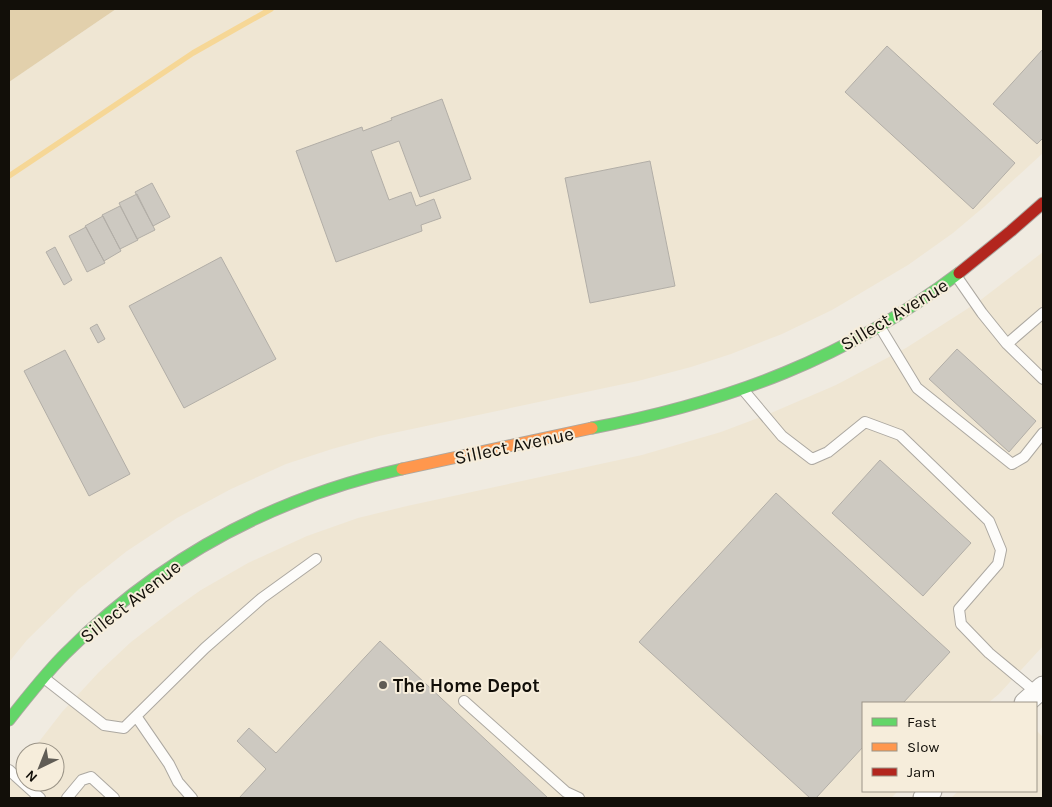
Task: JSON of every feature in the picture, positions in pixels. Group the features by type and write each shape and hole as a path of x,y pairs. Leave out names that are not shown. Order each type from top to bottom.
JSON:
{"street":[{"name":"Sillect Avenue","path":"9,720 43,678 95,625 139,588 177,562 227,532 278,508 332,487 377,475 652,416 708,402 816,360 879,327 916,304 956,276 1008,235 1043,203"}],"lane":[{"path":"956,276 1007,344 1043,378"},
{"path":"1007,344 1043,313"},
{"path":"879,327 918,388 1012,464 1024,457 1043,433"},
{"path":"743,389 782,436 812,459 828,452 865,422 900,435 989,520 1001,550 998,564 959,609 961,624 989,653 1035,694"},
{"path":"43,678 104,725 124,728 206,648 262,598 316,559"},
{"path":"464,701 566,792 580,798"},
{"path":"136,716 169,764 178,782 192,798"},
{"path":"9,770 40,798"},
{"path":"67,798 82,780 91,777 114,798"}],"shaded area":[{"path":"9,9 116,9 9,82"},
{"path":"116,9 1043,9 1043,153 953,233 908,265 832,310 782,334 731,354 638,381 379,436 332,449 286,464 231,489 177,518 127,551 79,589 27,640 9,662 9,82"},
{"path":"1043,252 1043,646 999,694 989,702 862,702 862,792 897,792 891,798 9,798 9,784 15,775 15,792 65,792 65,742 39,742 62,712 99,672 131,642 201,590 248,563 307,536 358,518 642,455 721,432 836,385 906,348 978,302"},
{"path":"1037,731 1043,737 1043,798 951,798 957,792 1037,792"}],"building":[{"path":"887,46 1015,163 973,209 845,92"},
{"path":"1043,49 1043,138 1037,144 993,104"},
{"path":"442,99 471,179 420,197 399,141 371,151 389,200 411,192 416,206 434,199 441,218 421,225 422,231 336,262 296,151 362,127 363,131 392,120 391,118"},
{"path":"650,161 675,286 590,303 565,178"},
{"path":"152,183 170,217 153,226 135,192"},
{"path":"137,194 155,230 137,239 119,203"},
{"path":"120,206 138,240 120,249 102,215"},
{"path":"103,216 121,251 104,261 85,226"},
{"path":"86,227 105,263 87,272 69,236"},
{"path":"55,247 72,280 64,285 46,252"},
{"path":"221,257 276,359 184,408 129,306"},
{"path":"97,324 105,339 98,343 90,328"},
{"path":"957,349 1036,421 1009,452 929,379"},
{"path":"65,350 130,474 89,496 24,371"},
{"path":"880,460 971,543 923,596 832,513"},
{"path":"776,493 950,652 904,702 862,702 862,748 816,798 810,798 639,642"},
{"name":"The Home Depot","path":"380,641 548,798 239,798 266,769 237,741 249,728 276,753"}],"waterway":[{"path":"9,176 193,53 271,9"}],"traffic: fast":[{"path":"592,428 691,405 785,373 830,353 874,329 917,303 959,273"},
{"path":"9,720 65,654 101,620 139,589 179,561 263,515 354,481 402,469"}],"traffic: slow":[{"path":"402,469 592,428"}],"traffic: jam":[{"path":"959,273 1043,203"}],"place":[{"name":"The Home Depot","path":"383,685"}]}
